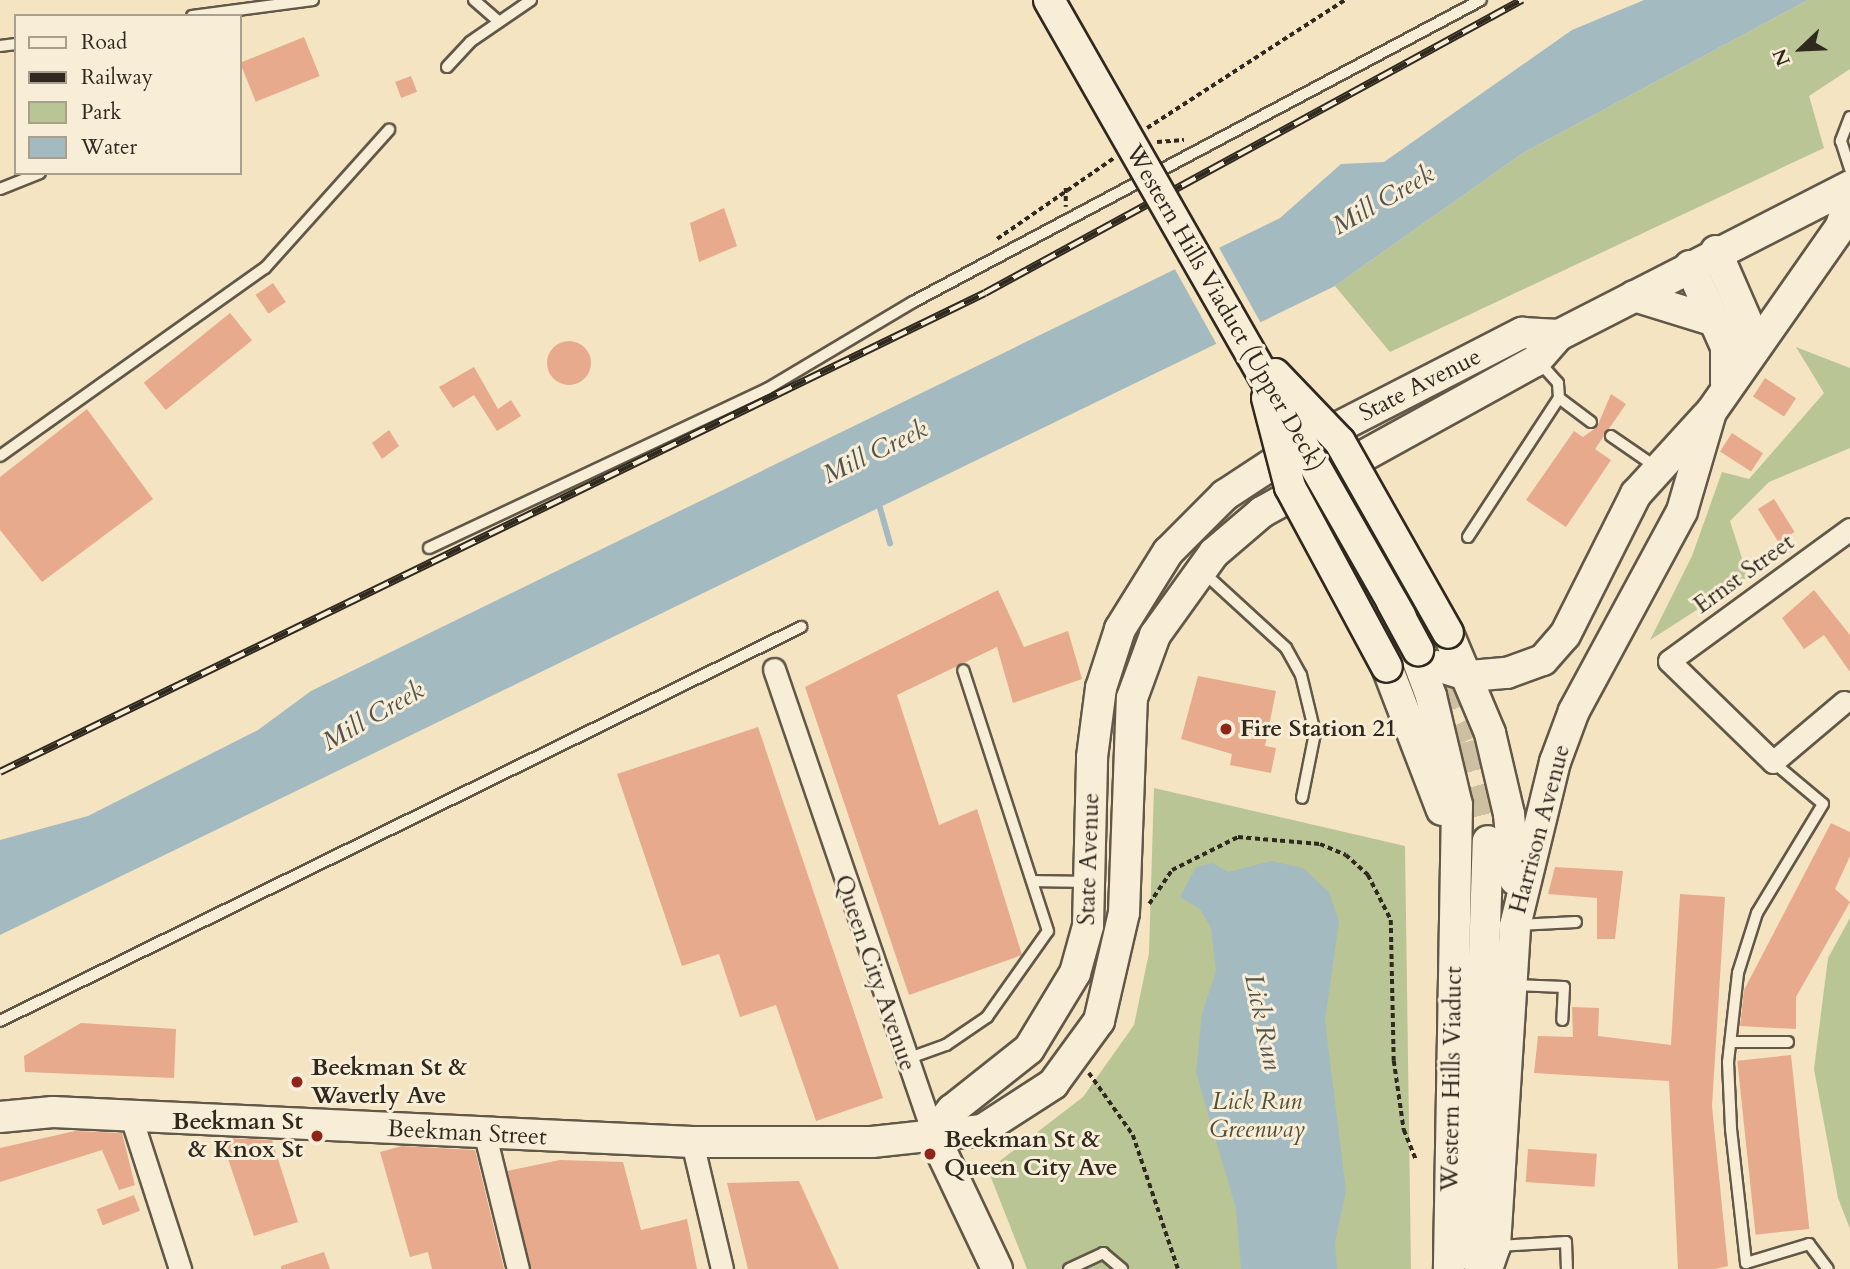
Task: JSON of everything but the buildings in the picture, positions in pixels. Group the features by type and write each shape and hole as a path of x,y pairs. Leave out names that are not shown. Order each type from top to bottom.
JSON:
{"main road":[{"path":"1050,0 1253,347 1427,658 1470,676 1525,669 1543,660 1565,635 1636,494 1711,412"},
{"name":"Western Hills Viaduct (Upper Deck)","path":"1050,0 1506,801"},
{"name":"State Avenue","path":"933,1134 964,1137 1033,1102 1070,1066 1098,1021 1124,913 1132,698 1155,635 1199,570 1262,512 1536,361 1559,335 1716,251 1850,186"},
{"name":"Harrison Avenue","path":"1492,1261 1515,926 1555,762 1574,710 1682,512 1711,412 1726,383 1841,226 1850,198"},
{"path":"1716,251 1751,331 1747,353"},
{"path":"1690,267 1718,322 1726,383"},
{"path":"1634,296 1718,322"},
{"name":"State Avenue","path":"933,1134 952,1110 1012,1066 1048,1024 1083,950 1091,882 1092,757 1101,688 1125,619 1168,552 1225,495 1293,451 1522,333 1559,335"},
{"path":"1253,347 1340,442 1470,676 1506,801 1515,926"},
{"path":"1253,347 1290,487 1387,667 1454,840"},
{"name":"Western Hills Viaduct (Upper Deck)","path":"1401,617 1449,763 1457,890"},
{"path":"1474,1269 1488,841"},
{"name":"Western Hills Viaduct","path":"1449,1269 1457,890"},
{"name":"Beekman Street","path":"0,1117 131,1117 485,1135 692,1142 872,1142 933,1134"},
{"name":"Queen City Avenue","path":"933,1134 997,1269"}],"street":[{"name":"Ernst Street","path":"1773,762 1669,661 1850,529"},
{"name":"Queen City Avenue","path":"774,669 904,1060 933,1134"},
{"path":"1773,762 1844,702"},
{"path":"131,1117 180,1269"},
{"path":"485,1135 518,1269"},
{"path":"692,1142 722,1269"}],"lane":[{"path":"207,14 313,0"},
{"path":"474,0 498,21"},
{"path":"447,67 498,21 531,0"},
{"path":"429,548 767,389 895,312 1481,0"},
{"path":"1850,117 1841,141 1850,169"},
{"path":"0,456 265,268 389,130"},
{"path":"0,189 35,175"},
{"path":"1536,361 1547,365 1559,398 1591,422"},
{"path":"1468,537 1559,398"},
{"path":"1611,436 1659,469"},
{"path":"1199,570 1286,648 1301,675 1315,733 1302,799"},
{"path":"0,1021 801,627"},
{"path":"904,1060 968,1033 1004,996 1048,931 963,670"},
{"path":"1773,762 1823,804 1757,913 1738,973 1731,1042 1731,1129 1747,1267 1809,1244 1828,1269"},
{"path":"1033,881 1091,882"},
{"path":"1515,926 1576,922"},
{"path":"1511,984 1564,987 1562,1020"},
{"path":"1731,1042 1788,1042"},
{"path":"1492,1261 1566,1242 1567,1269"},
{"path":"1069,1269 1103,1253 1122,1269"}],"path":[{"path":"1136,136 1345,0"},
{"path":"1143,145 1194,140"},
{"path":"987,247 1120,147"},
{"path":"1080,177 1119,155"},
{"path":"1145,908 1172,870 1238,837 1320,844 1346,855 1368,875 1391,920 1394,1061 1416,1159"},
{"path":"1088,1073 1133,1135 1178,1269"}],"green space":[{"path":"1808,0 1850,0 1850,69 1809,96 1824,148 1390,352 1335,286 1523,153"},
{"path":"1796,347 1850,368 1850,448 1769,482 1730,521 1748,577 1650,640 1692,556 1722,472 1749,479 1824,393"},
{"name":"Lick Run Greenway","path":"1154,788 1405,846 1411,1269 1027,1269 988,1170 1083,1097 1134,1025 1149,953"},
{"path":"1850,918 1850,1229 1838,1198 1814,1069 1828,958"}],"water":[{"name":"Mill Creek","path":"1644,0 1808,0 1523,153 1335,286 0,935 0,840 88,816 258,730 311,691 1280,218 1341,164 1384,162 1572,30"},
{"path":"1271,861 1303,868 1329,892 1339,921 1325,1021 1346,1191 1335,1242 1337,1269 1241,1269 1236,1209 1196,1072 1202,1013 1216,971 1211,928 1200,909 1180,897 1196,867 1212,863 1228,872"}],"pier":[{"path":"1217,244 1262,325 1219,349 1174,268"}],"waterway":[{"name":"Lick Run","path":"878,501 890,543"}],"tunnel":[{"path":"1435,685 1462,743 1488,841"}],"railway":[{"path":"0,772 985,293 1522,0"}],"place":[{"name":"Fire Station 21","path":"1226,729"},
{"name":"Beekman St & Waverly Ave","path":"297,1082"},
{"name":"Beekman St & Knox St","path":"317,1136"},
{"name":"Beekman St & Queen City Ave","path":"930,1154"}]}
